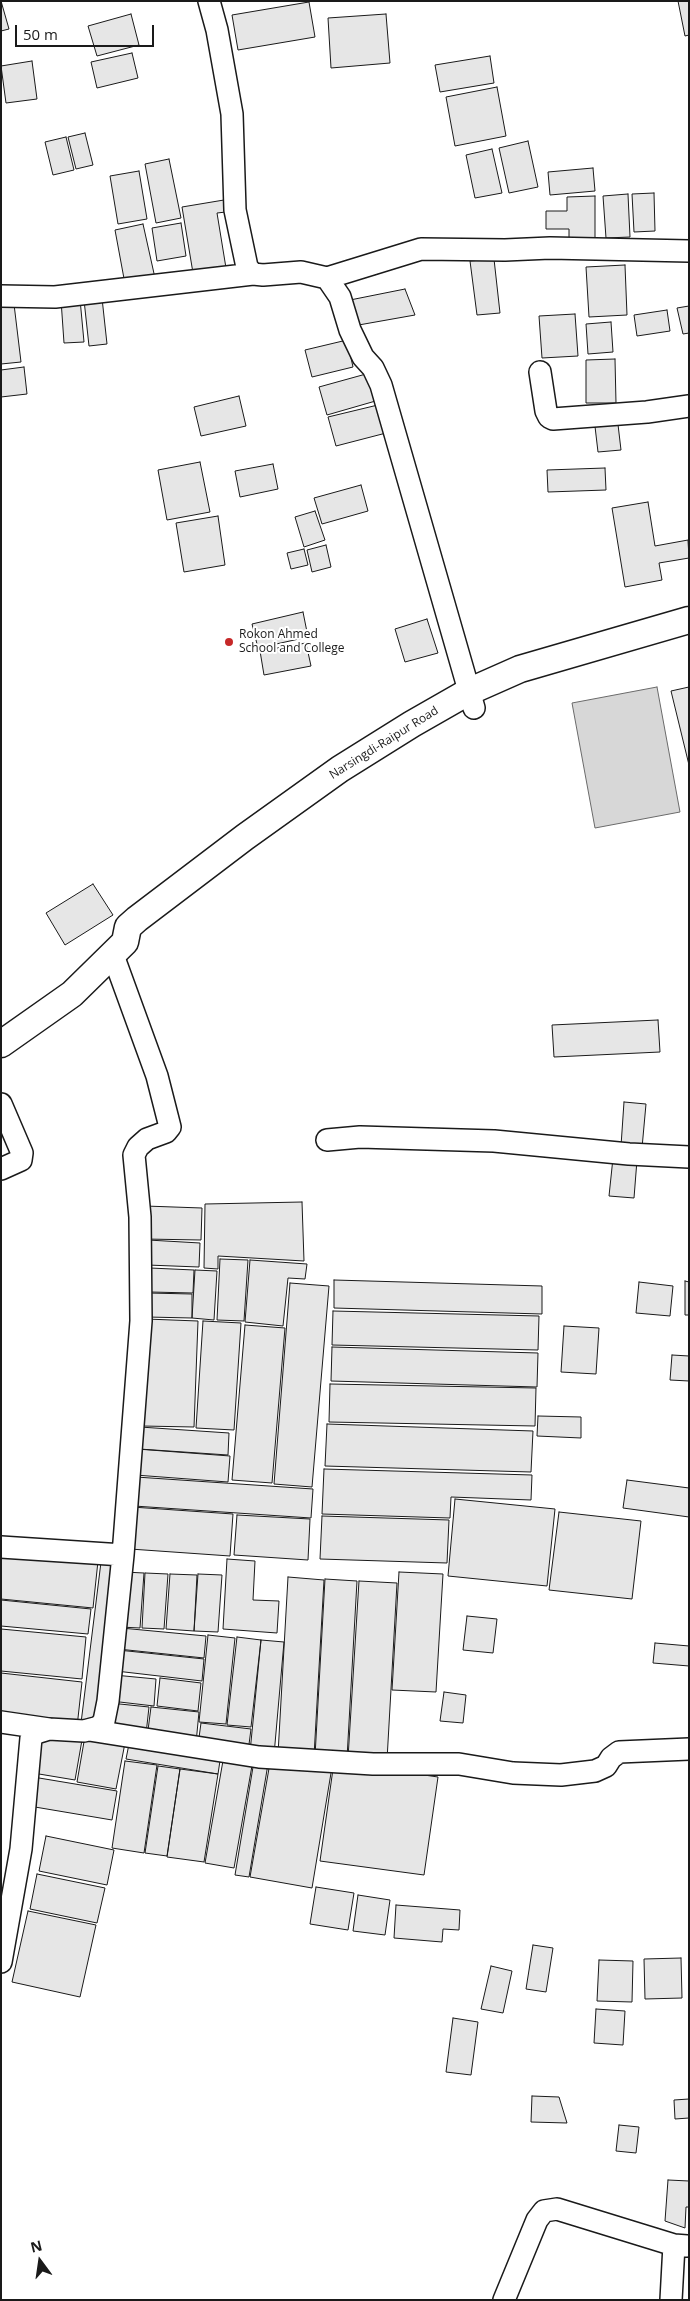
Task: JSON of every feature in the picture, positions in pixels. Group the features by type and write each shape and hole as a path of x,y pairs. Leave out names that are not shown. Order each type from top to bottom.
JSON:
{"main road":[{"name":"Narsingdi-Raipur Road","path":"1,1044 72,994 119,948 128,927 245,837 340,769 471,700 520,668 689,620"},
{"name":"Narsingdi-Raipur Road","path":"471,700 689,638"}],"street":[{"path":"209,1 217,30 232,114 235,210 247,267 254,274"},
{"path":"1,296 55,297 254,274 264,276 301,272 327,278 421,249 505,250 550,248 689,251"},
{"path":"327,278 340,297 350,330 363,357 373,368 381,385 471,700"},
{"path":"540,372 546,411 549,417 553,419 606,413 647,412 689,406"},
{"path":"89,1730 103,1724 106,1714 123,1555 142,1283 140,1217 134,1155 138,1147 147,1139 166,1132 170,1127 119,948"},
{"path":"1,1104 22,1153 21,1160 1,1169"},
{"path":"327,1140 360,1137 494,1141 629,1154 689,1157"},
{"path":"1,1547 123,1555"},
{"path":"1,1722 49,1729 89,1730 259,1757 373,1764 459,1764 513,1773 561,1775 595,1771 606,1766 611,1758 619,1752 689,1750"},
{"path":"1,1962 20,1849 31,1738 36,1733 49,1729"},
{"path":"504,2300 537,2220 544,2211 557,2209 682,2246 671,2300"}],"shaded area":[{"path":"657,687 680,812 595,828 572,703"}],"building":[{"path":"1,1 9,29 1,31"},
{"path":"678,1 689,1 689,35 685,36"},
{"path":"309,2 315,37 238,50 232,15"},
{"path":"131,14 139,45 97,56 88,26"},
{"path":"386,14 390,63 331,68 328,18"},
{"path":"132,53 138,78 97,88 91,62"},
{"path":"490,56 494,83 440,92 435,65"},
{"path":"32,61 37,99 6,103 1,66"},
{"path":"497,87 506,136 455,146 446,97"},
{"path":"85,133 93,165 76,169 68,137"},
{"path":"66,137 74,170 53,175 45,142"},
{"path":"528,141 538,187 509,193 499,148"},
{"path":"492,149 502,193 475,198 466,155"},
{"path":"169,159 181,218 156,223 145,164"},
{"path":"593,168 595,191 550,195 548,172"},
{"path":"139,171 147,219 118,224 110,176"},
{"path":"654,193 655,231 634,232 632,194"},
{"path":"628,194 630,237 606,238 603,196"},
{"path":"595,196 595,241 569,241 569,229 546,229 546,211 567,211 567,197"},
{"path":"224,200 226,212 217,213 226,268 193,273 182,207"},
{"path":"181,223 186,256 157,261 152,228"},
{"path":"143,224 155,278 125,284 115,230"},
{"path":"494,259 500,313 477,315 470,261"},
{"path":"625,265 627,315 589,317 586,267"},
{"path":"405,289 415,315 353,326 345,301"},
{"path":"102,298 107,344 89,346 84,300"},
{"path":"80,299 84,342 64,343 61,300"},
{"path":"14,304 21,362 1,364 1,306"},
{"path":"689,306 689,333 683,334 677,308"},
{"path":"667,310 670,331 637,336 634,315"},
{"path":"575,314 578,356 542,358 539,316"},
{"path":"611,322 613,352 588,354 586,324"},
{"path":"347,340 353,367 312,377 305,350"},
{"path":"615,359 616,403 586,403 586,360"},
{"path":"24,367 27,394 1,397 1,370"},
{"path":"366,374 379,400 327,415 319,387"},
{"path":"239,396 246,426 201,436 194,407"},
{"path":"382,404 390,432 336,446 328,417"},
{"path":"617,416 621,450 598,452 594,418"},
{"path":"200,462 210,512 167,520 158,470"},
{"path":"273,464 278,489 240,497 235,471"},
{"path":"605,468 606,490 548,492 547,470"},
{"path":"361,485 368,511 322,524 314,498"},
{"path":"648,502 655,546 688,540 689,558 659,563 662,580 625,587 612,508"},
{"path":"315,511 325,540 304,547 295,517"},
{"path":"218,516 225,565 184,572 176,523"},
{"path":"326,545 331,567 312,572 307,550"},
{"path":"304,549 308,565 291,569 287,553"},
{"path":"303,612 308,637 258,648 252,624"},
{"path":"427,619 438,653 405,662 395,629"},
{"path":"306,643 311,666 264,675 260,651"},
{"path":"689,687 689,765 671,691"},
{"path":"93,884 113,915 65,945 46,913"},
{"path":"658,1020 660,1052 554,1057 552,1025"},
{"path":"624,1102 646,1104 642,1148 621,1146"},
{"path":"613,1158 637,1160 634,1198 609,1196"},
{"path":"302,1202 304,1261 218,1256 218,1269 204,1268 205,1204"},
{"path":"145,1206 202,1208 201,1240 144,1239"},
{"path":"148,1240 200,1243 199,1267 147,1265"},
{"path":"220,1259 248,1260 244,1321 217,1320"},
{"path":"250,1260 307,1264 305,1279 288,1278 283,1326 245,1322"},
{"path":"150,1268 194,1270 193,1293 150,1292"},
{"path":"195,1270 217,1271 214,1320 192,1318"},
{"path":"334,1280 542,1286 542,1314 334,1308"},
{"path":"685,1281 689,1282 689,1315 685,1315"},
{"path":"639,1282 673,1286 670,1316 636,1313"},
{"path":"290,1283 329,1286 312,1487 274,1484"},
{"path":"148,1293 192,1294 192,1318 147,1317"},
{"path":"333,1311 539,1316 538,1350 332,1345"},
{"path":"146,1319 198,1321 194,1427 142,1426"},
{"path":"203,1321 241,1323 234,1430 196,1428"},
{"path":"245,1325 285,1328 272,1483 232,1480"},
{"path":"564,1326 599,1328 596,1374 561,1372"},
{"path":"332,1347 538,1353 537,1387 331,1381"},
{"path":"672,1355 689,1356 689,1381 670,1380"},
{"path":"330,1384 536,1388 535,1426 329,1422"},
{"path":"538,1416 581,1417 581,1438 537,1436"},
{"path":"327,1424 533,1431 531,1472 325,1466"},
{"path":"140,1427 229,1433 228,1455 139,1449"},
{"path":"137,1449 230,1456 228,1482 135,1475"},
{"path":"324,1469 532,1475 531,1500 451,1497 450,1518 322,1514"},
{"path":"136,1477 313,1489 311,1518 134,1506"},
{"path":"627,1480 689,1488 689,1517 623,1508"},
{"path":"455,1499 555,1509 547,1586 448,1576"},
{"path":"132,1507 233,1514 230,1556 130,1549"},
{"path":"559,1512 641,1521 632,1599 549,1590"},
{"path":"237,1515 310,1519 308,1560 234,1555"},
{"path":"322,1516 449,1520 447,1563 320,1559"},
{"path":"1,1550 98,1561 93,1608 1,1599"},
{"path":"102,1554 120,1556 100,1725 81,1723"},
{"path":"227,1559 255,1561 253,1600 279,1601 277,1633 223,1629"},
{"path":"124,1572 144,1573 140,1628 120,1627"},
{"path":"399,1572 443,1574 436,1692 392,1690"},
{"path":"145,1573 168,1574 164,1629 142,1628"},
{"path":"170,1574 197,1575 194,1631 166,1629"},
{"path":"198,1574 222,1575 218,1632 194,1631"},
{"path":"288,1577 324,1580 314,1756 278,1754"},
{"path":"325,1579 357,1581 347,1758 315,1756"},
{"path":"359,1581 397,1583 387,1760 348,1758"},
{"path":"1,1600 91,1609 88,1634 1,1626"},
{"path":"467,1616 497,1619 493,1653 463,1650"},
{"path":"121,1628 206,1636 204,1658 118,1649"},
{"path":"1,1629 86,1637 82,1679 1,1671"},
{"path":"208,1635 235,1638 226,1724 199,1722"},
{"path":"237,1637 261,1640 251,1727 227,1725"},
{"path":"261,1640 284,1642 274,1755 250,1752"},
{"path":"655,1643 689,1646 689,1666 653,1663"},
{"path":"118,1650 204,1659 202,1681 116,1671"},
{"path":"1,1673 82,1682 77,1727 1,1719"},
{"path":"114,1675 156,1679 154,1706 111,1701"},
{"path":"160,1678 201,1683 198,1711 157,1706"},
{"path":"444,1692 466,1695 463,1723 440,1721"},
{"path":"110,1703 149,1707 146,1734 107,1730"},
{"path":"151,1707 199,1712 196,1743 147,1738"},
{"path":"201,1723 251,1729 248,1752 198,1745"},
{"path":"40,1733 82,1740 75,1780 33,1773"},
{"path":"85,1736 125,1743 116,1789 77,1782"},
{"path":"130,1739 221,1754 218,1774 126,1759"},
{"path":"224,1755 253,1760 234,1868 205,1863"},
{"path":"271,1757 332,1767 312,1888 250,1877"},
{"path":"125,1761 157,1765 144,1853 112,1848"},
{"path":"254,1761 268,1764 249,1877 235,1875"},
{"path":"334,1762 438,1777 424,1875 320,1861"},
{"path":"158,1766 180,1769 167,1856 145,1853"},
{"path":"180,1769 218,1774 204,1862 167,1857"},
{"path":"33,1777 117,1791 112,1820 29,1806"},
{"path":"46,1836 114,1850 107,1885 39,1871"},
{"path":"37,1874 105,1888 97,1923 30,1909"},
{"path":"316,1887 354,1893 348,1930 310,1924"},
{"path":"358,1895 390,1900 385,1935 353,1931"},
{"path":"396,1905 460,1910 459,1930 443,1929 442,1942 394,1938"},
{"path":"28,1911 96,1925 80,1997 12,1982"},
{"path":"533,1945 553,1948 546,1992 526,1989"},
{"path":"681,1958 682,1998 645,1999 644,1959"},
{"path":"599,1960 633,1961 632,2002 597,2001"},
{"path":"491,1966 512,1971 503,2013 481,2009"},
{"path":"596,2009 625,2011 623,2045 594,2043"},
{"path":"453,2018 478,2022 471,2075 446,2072"},
{"path":"532,2096 559,2097 567,2123 531,2122"},
{"path":"689,2099 689,2118 675,2119 674,2100"},
{"path":"619,2125 639,2127 636,2153 616,2151"},
{"path":"668,2180 689,2181 689,2207 686,2207 685,2228 665,2221"}],"place":[{"name":"Rokon Ahmed School and College","path":"229,642"}]}
